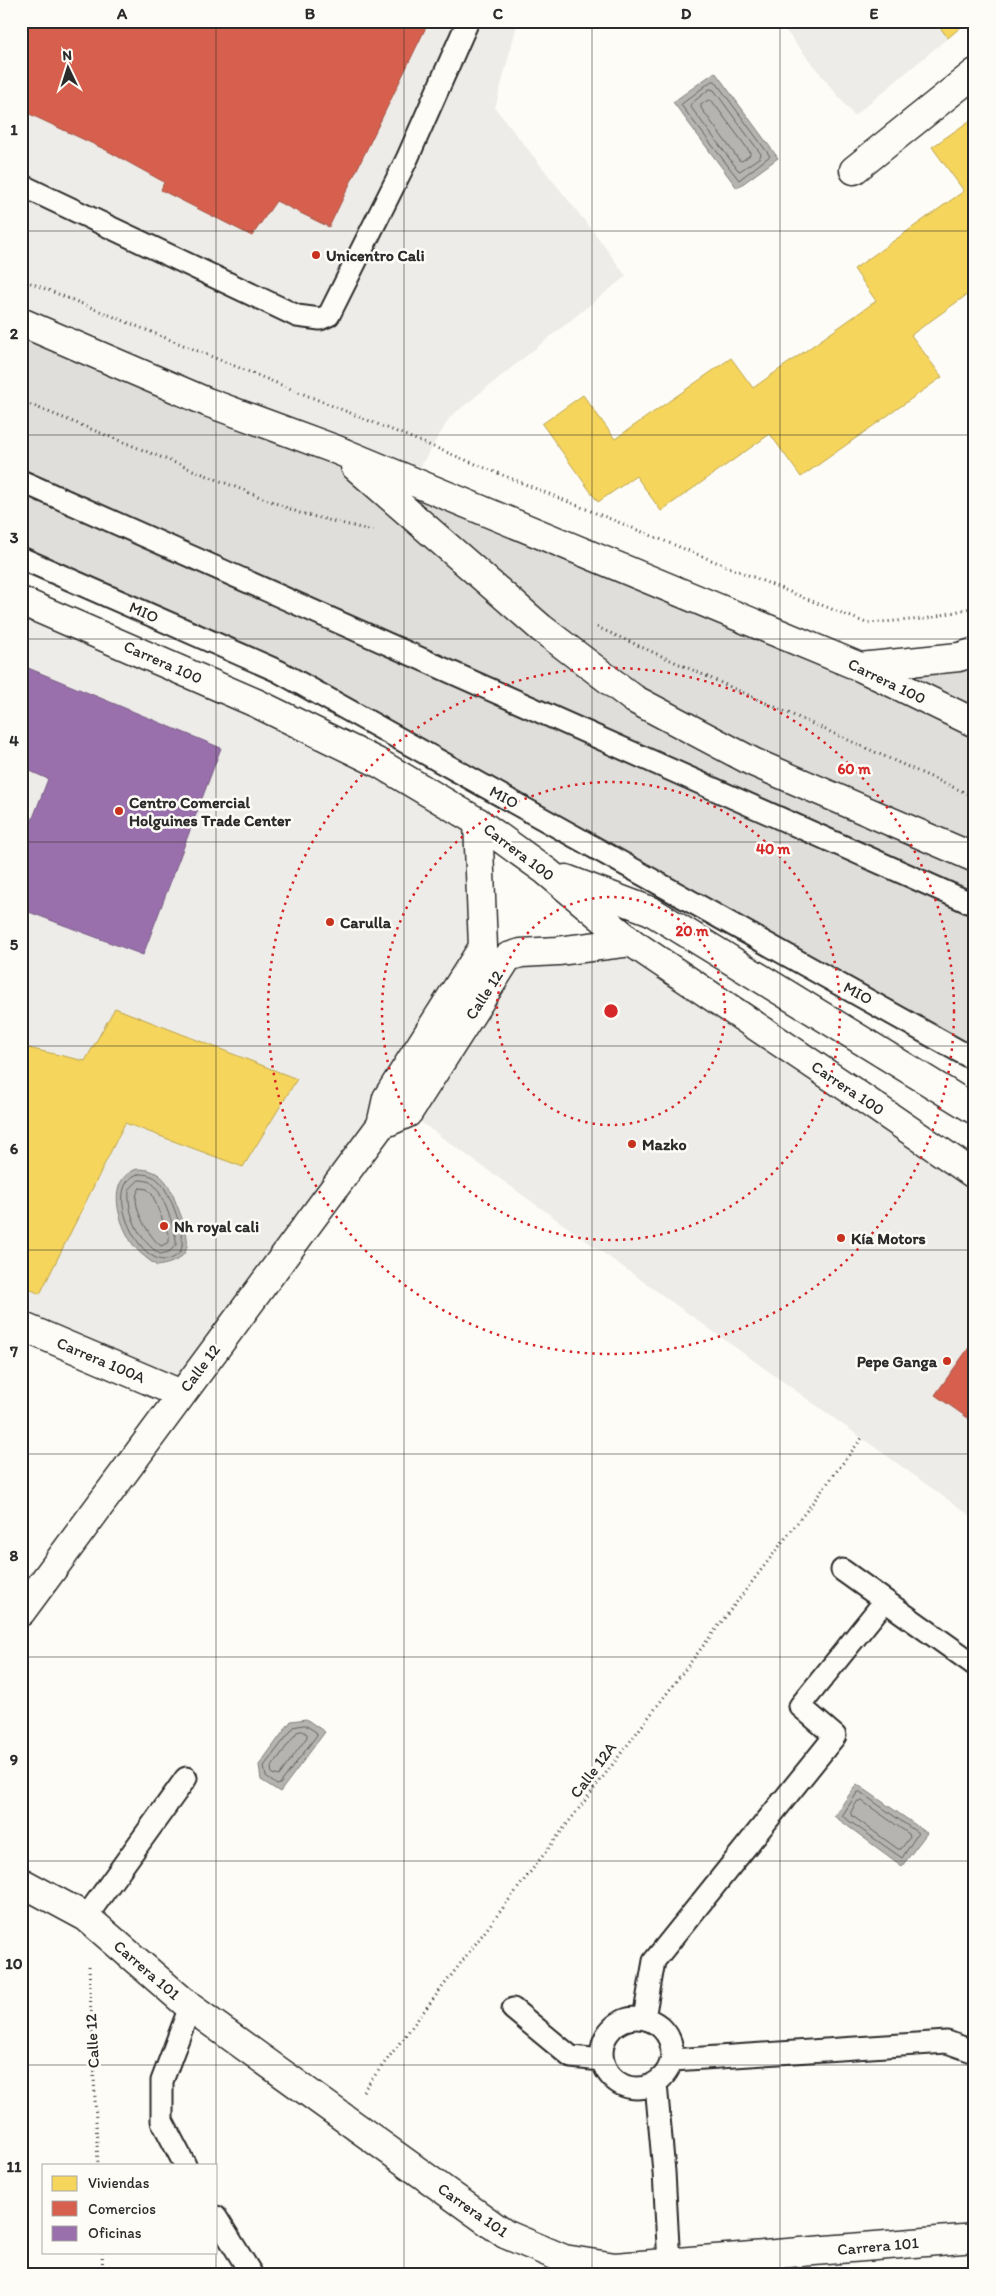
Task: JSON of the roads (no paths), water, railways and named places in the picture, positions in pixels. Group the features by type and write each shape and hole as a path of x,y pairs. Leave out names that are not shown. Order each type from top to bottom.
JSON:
{"main road":[{"path":"854,170 975,73"},
{"name":"Carrera 100","path":"21,322 207,402 337,450 860,667 975,723"},
{"path":"337,450 541,628 643,703 753,762 975,858"},
{"name":"Carrera 100","path":"21,600 256,702 377,762 478,822 546,871 631,942 975,1176"},
{"path":"860,667 959,657 975,652"},
{"name":"Calle 12","path":"21,1612 381,1125 387,1098 484,947 478,822"},
{"path":"546,871 651,911 975,1110"},
{"name":"Calle 12","path":"381,1125 408,1113 508,957 521,953 558,951 631,942"},
{"name":"Carrera 100A","path":"21,1326 181,1394"},
{"name":"Carrera 101","path":"21,1882 86,1917 190,2007 505,2234 564,2259 615,2267 975,2238"},
{"path":"21,1904 59,1902"}],"lane":[{"path":"21,186 297,316 320,318 328,315 407,158 468,21"},
{"path":"21,481 975,905"},
{"name":"MIO","path":"21,558 278,671 948,1043 975,1060"},
{"path":"948,1043 975,1049"},
{"path":"842,1570 884,1602 975,1665"},
{"path":"644,2018 654,1961 835,1736 800,1706 884,1602"},
{"path":"86,1917 186,1778"},
{"path":"184,2164 162,2121 162,2081 190,2007"},
{"path":"513,2009 571,2057 602,2060"},
{"path":"630,2018 644,2018 657,2023 667,2033 673,2046 673,2060 667,2073 656,2084 645,2088 631,2088 618,2083 607,2073 602,2060 602,2046 607,2034 617,2024 630,2018"},
{"path":"673,2060 947,2042 975,2052"},
{"path":"656,2084 664,2172 668,2264"},
{"path":"218,2220 252,2275"}],"water":[{"path":"715,72 778,158 737,188 673,102"},
{"path":"137,1169 151,1171 163,1178 171,1190 182,1219 187,1246 185,1253 170,1263 157,1266 139,1252 128,1237 124,1227 118,1204 120,1183 127,1175"},
{"path":"306,1719 325,1732 280,1792 261,1780 259,1765 291,1721"},
{"path":"857,1784 927,1833 902,1866 834,1816"}],"place":[{"name":"Unicentro Cali","path":"316,255"},
{"name":"Centro Comercial Holguines Trade Center","path":"119,811"},
{"name":"Carulla","path":"330,922"},
{"name":"Mazko","path":"632,1144"},
{"name":"Nh royal cali","path":"164,1226"},
{"name":"Kía Motors","path":"841,1238"},
{"name":"Pepe Ganga","path":"947,1361"}]}
